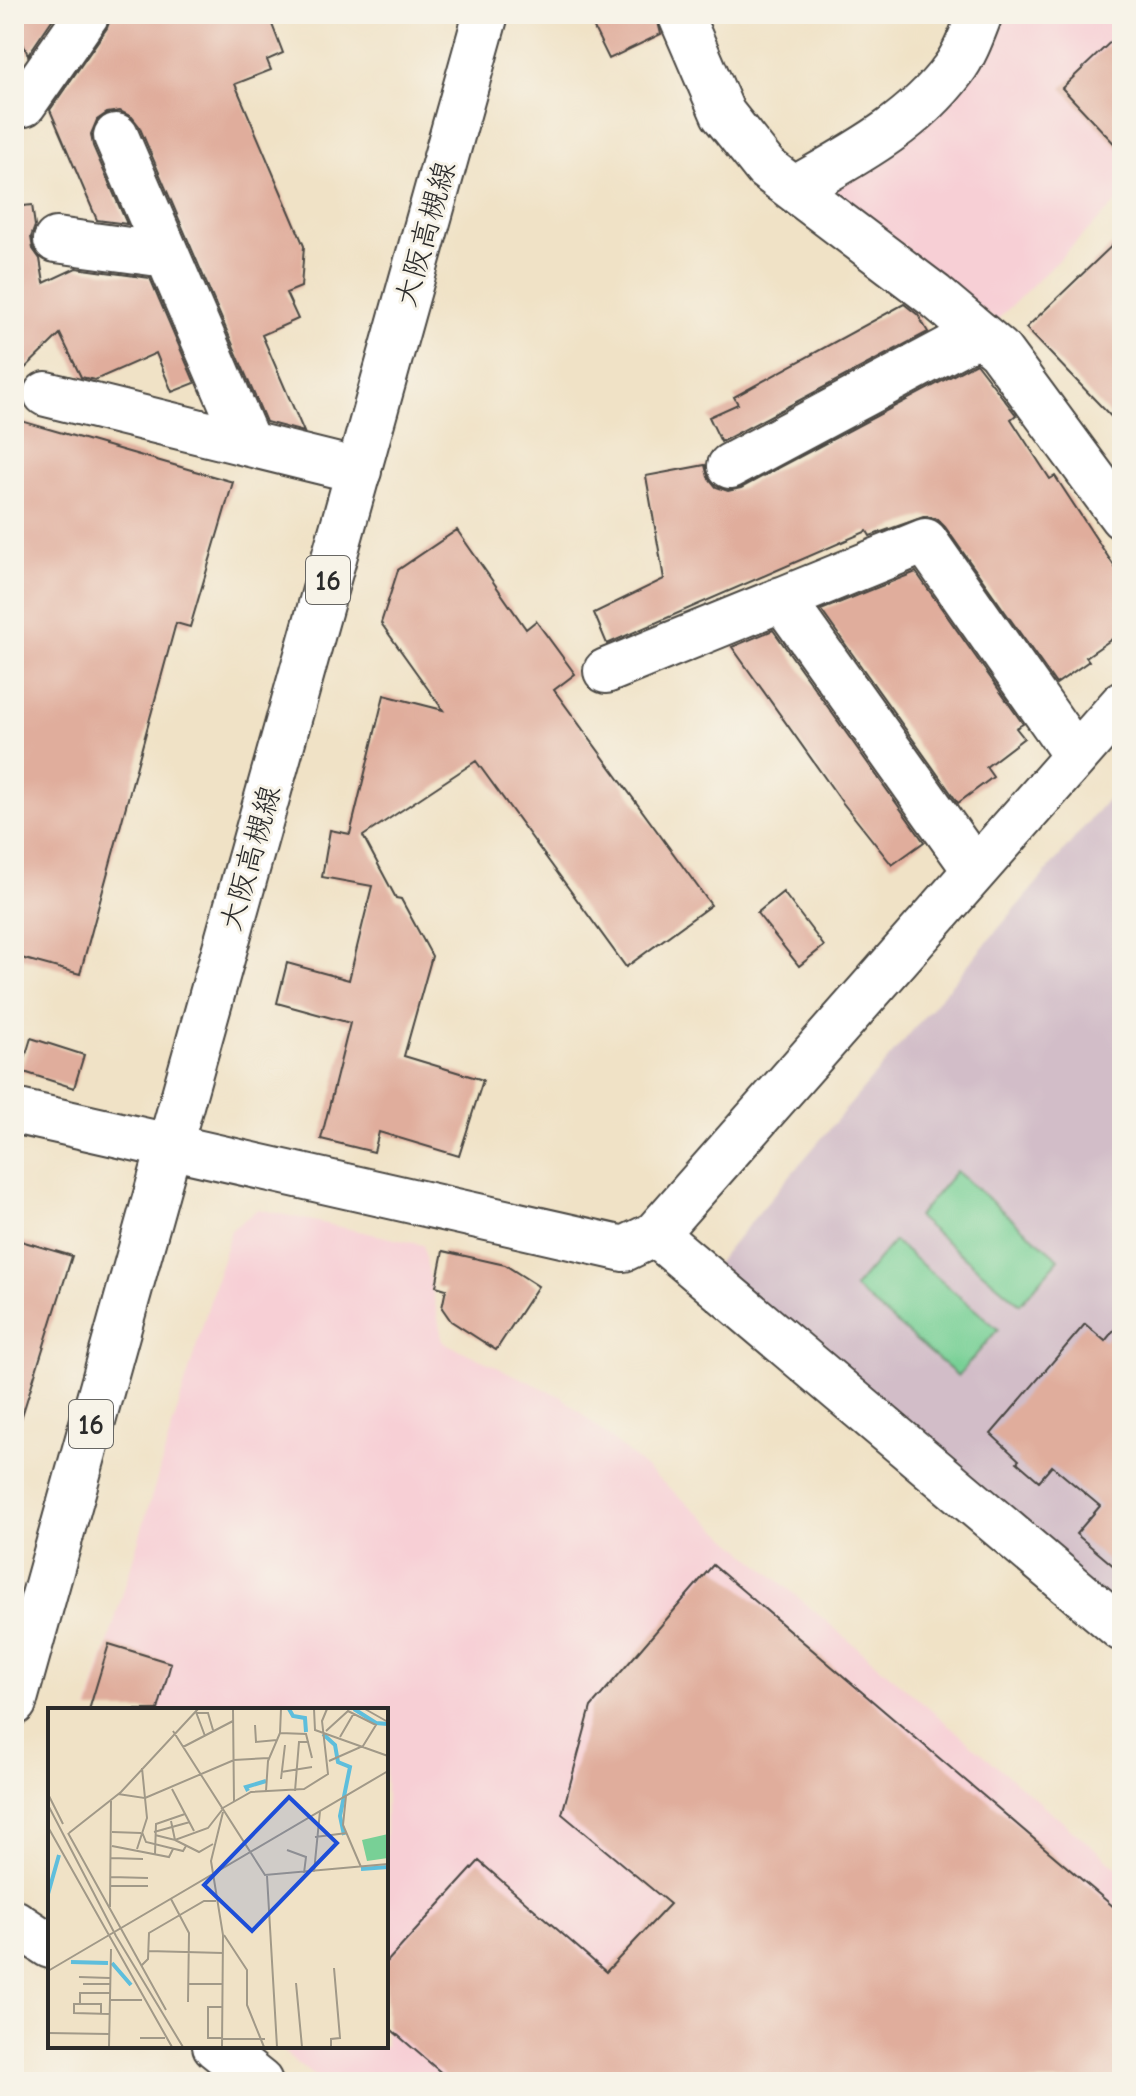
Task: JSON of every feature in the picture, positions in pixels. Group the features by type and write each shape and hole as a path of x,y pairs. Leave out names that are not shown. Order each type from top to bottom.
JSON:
{"street":[{"path":"24,104 87,14"},
{"name":"大阪高槻線","path":"14,1703 486,14"},
{"path":"680,14 723,114 766,168 999,350 1122,517"},
{"path":"794,189 889,134 924,104 955,68 980,14"},
{"path":"116,136 248,443"},
{"path":"56,240 166,255"},
{"path":"730,466 979,333"},
{"path":"46,394 359,471"},
{"path":"606,671 925,541 1076,756"},
{"path":"782,599 975,870"},
{"path":"14,1111 624,1249 655,1234 1122,704"},
{"path":"655,1234 1122,1629"},
{"path":"14,1922 48,1945"},
{"path":"218,2048 260,2082"}],"shaded area":[{"path":"994,14 1122,14 1122,197 996,321 830,188"},
{"path":"1122,782 1122,1618 713,1267"},
{"path":"258,1209 423,1245 443,1342 562,1397 1122,1872 1122,2082 321,2082 278,2048 388,2048 388,1708 89,1708 231,1230"}],"green space":[{"path":"956,1171 1059,1259 1020,1304 917,1217"},
{"path":"894,1241 998,1329 958,1376 854,1288"}],"building":[{"path":"14,14 56,14 28,55 14,23"},
{"path":"112,14 268,14 283,53 267,60 271,70 235,84 304,246 301,287 286,293 298,319 262,335 304,432 266,422 139,126 132,117 120,111 107,113 97,120 91,134 93,146 127,224 97,220 50,110 107,28"},
{"path":"587,14 656,14 661,34 609,59"},
{"path":"1122,31 1122,152 1062,88"},
{"path":"32,205 35,226 31,237 33,249 40,259 44,283 76,268 150,278 195,383 172,392 156,353 95,380 81,377 60,334 14,379 14,207"},
{"path":"1122,236 1122,428 1026,328"},
{"path":"904,304 918,315 928,332 721,442 709,417 738,404 734,397"},
{"path":"976,363 1016,415 1011,419 1050,479 1055,476 1122,578 1122,632 1086,657 1089,661 1056,684 945,527 937,519 926,516 870,536 867,531 607,644 594,613 664,579 646,476 705,465 708,477 716,487 728,491 741,488"},
{"path":"14,419 233,482 190,627 176,623 80,974 14,956"},
{"path":"457,530 526,629 536,621 575,674 554,690 711,905 626,967 476,761 363,836 432,956 404,1056 483,1080 459,1156 379,1132 374,1152 321,1139 350,1023 277,1003 287,963 349,980 372,886 322,877 330,830 350,834 384,695 443,710 381,623 398,570"},
{"path":"916,572 1023,724 1016,728 1024,738 986,767 993,777 958,803 821,610"},
{"path":"773,630 924,842 892,865 842,802 732,647"},
{"path":"783,892 824,946 799,966 757,913"},
{"path":"31,1038 84,1055 74,1088 21,1071"},
{"path":"14,1239 72,1256 21,1419 14,1418"},
{"path":"443,1251 505,1265 538,1286 496,1350 451,1321 442,1308 446,1289 436,1286"},
{"path":"1122,1320 1122,1573 1076,1534 1100,1506 1052,1466 1039,1481 991,1434 1085,1324 1105,1341"},
{"path":"713,1565 1122,1914 1122,2082 452,2082 388,2027 388,1961 479,1861 606,1972 670,1904 562,1814 591,1707"},
{"path":"109,1644 171,1663 159,1708 90,1708"}]}
